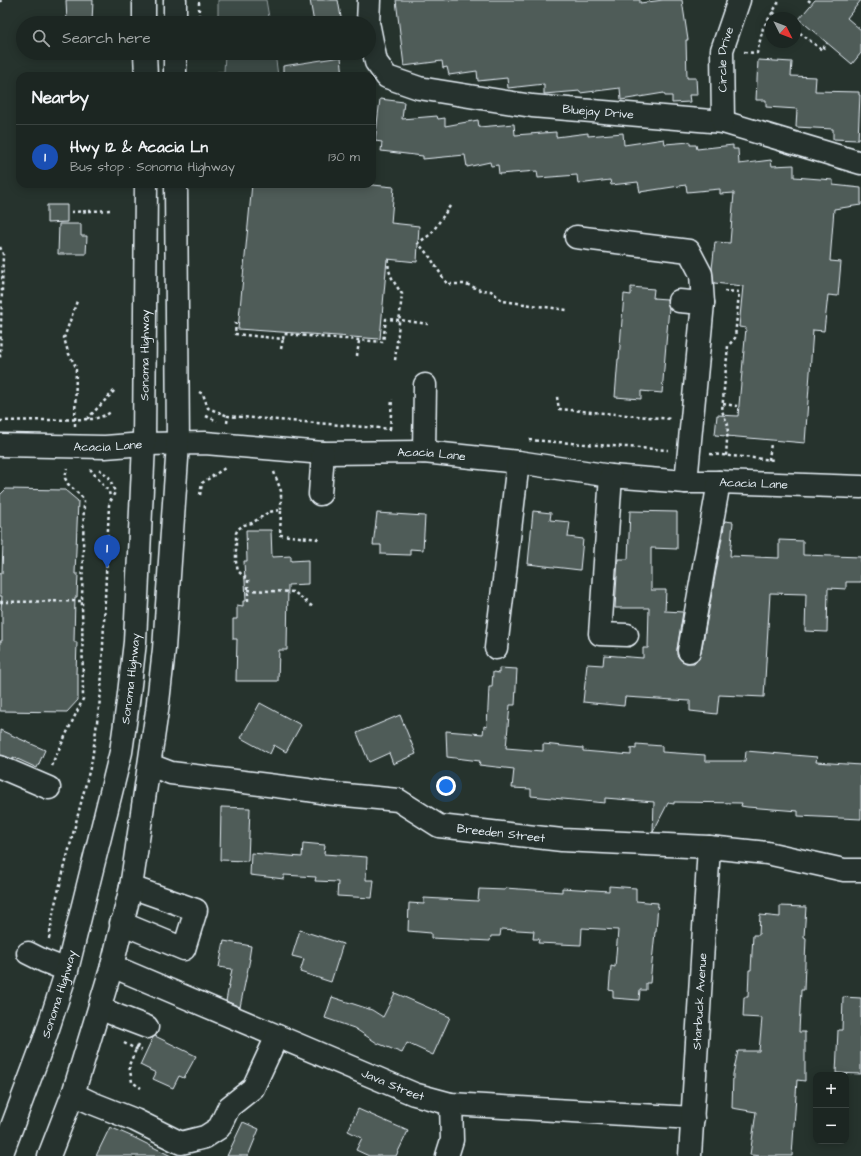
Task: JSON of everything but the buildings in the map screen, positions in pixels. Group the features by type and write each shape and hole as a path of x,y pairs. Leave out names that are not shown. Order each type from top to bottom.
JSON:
{"street":[{"path":"144,0 144,16"},
{"path":"175,0 175,16"},
{"path":"368,16 369,0"},
{"name":"Circle Drive","path":"723,122 722,50 739,0"},
{"path":"145,60 146,72"},
{"path":"175,60 175,72"},
{"name":"Bluejay Drive","path":"376,60 387,77 419,88 532,106 723,122 861,163"},
{"name":"Sonoma Highway","path":"1,1156 42,1045 67,970 121,752 135,642 144,444 146,188"},
{"path":"49,1156 73,1094 112,966 121,923 131,887 150,765 164,648 178,444 176,188"},
{"path":"576,237 689,251 701,274 702,296 686,482"},
{"path":"679,300 702,296"},
{"path":"424,452 425,385"},
{"name":"Acacia Lane","path":"0,445 105,447 144,444 205,443 323,453 424,452 518,462 611,476 686,482 861,488"},
{"path":"320,494 323,453"},
{"path":"496,648 518,462"},
{"path":"611,476 600,634 627,635"},
{"path":"689,650 719,482"},
{"name":"Breeden Street","path":"150,765 172,773 325,793 398,800 439,826 562,840 709,847 767,853 844,870 861,870"},
{"path":"0,767 46,787"},
{"name":"Starbuck Avenue","path":"690,1156 709,847"},
{"path":"121,923 184,949 196,910 131,887"},
{"path":"36,957 67,970"},
{"name":"Java Street","path":"112,966 414,1094 451,1104 693,1118"},
{"path":"100,1008 146,1026"},
{"path":"73,1094 134,1120 181,1143 205,1137 219,1128 229,1107 253,1088 277,1036"},
{"path":"447,1156 452,1140 451,1104"}],"path":[{"path":"199,0 199,16"},
{"path":"772,12 780,0"},
{"path":"808,0 812,3"},
{"path":"742,51 757,53 765,24"},
{"path":"801,34 822,50 827,43"},
{"path":"450,206 431,234 418,243 430,257 447,284 466,284 480,290 491,291 504,301 567,310"},
{"path":"71,212 112,210"},
{"path":"0,247 3,254 0,359"},
{"path":"389,259 388,264 390,273 396,286 402,294 395,361"},
{"path":"702,296 739,292 735,338 728,346 722,411 728,425 726,456"},
{"path":"46,787 83,699 82,601 84,499 68,484 65,478 76,420 76,367 68,352 64,338 77,301"},
{"path":"282,349 284,334 383,342 386,319 428,324"},
{"path":"236,322 235,334 284,338"},
{"path":"357,356 359,341"},
{"path":"86,420 115,390"},
{"path":"198,391 203,394 208,408 228,416"},
{"path":"557,397 559,409 674,419"},
{"path":"390,429 392,399"},
{"path":"723,404 737,406"},
{"path":"0,421 86,420 94,419 111,412"},
{"path":"769,460 770,443"},
{"path":"86,464 109,492 111,501"},
{"path":"200,494 202,483 225,468"},
{"path":"36,957 48,945 54,908 92,760 101,692 109,505 115,492 112,483 104,472"},
{"path":"274,472 281,491 282,510 280,535 319,539"},
{"path":"248,601 248,580 238,571 236,562 236,533 238,529 244,525 252,523 269,512 282,510"},
{"path":"248,590 294,592 313,607"},
{"path":"0,602 82,601"},
{"path":"141,1088 132,1082 128,1065 146,1026"},
{"path":"92,1032 136,1049 147,1050"}],"shaded area":[{"path":"218,0 266,0 269,16 218,16"},
{"path":"225,60 276,60 277,72 224,72"}],"place":[{"name":"Hwy 12 & Acacia Ln","path":"107,568"}]}
